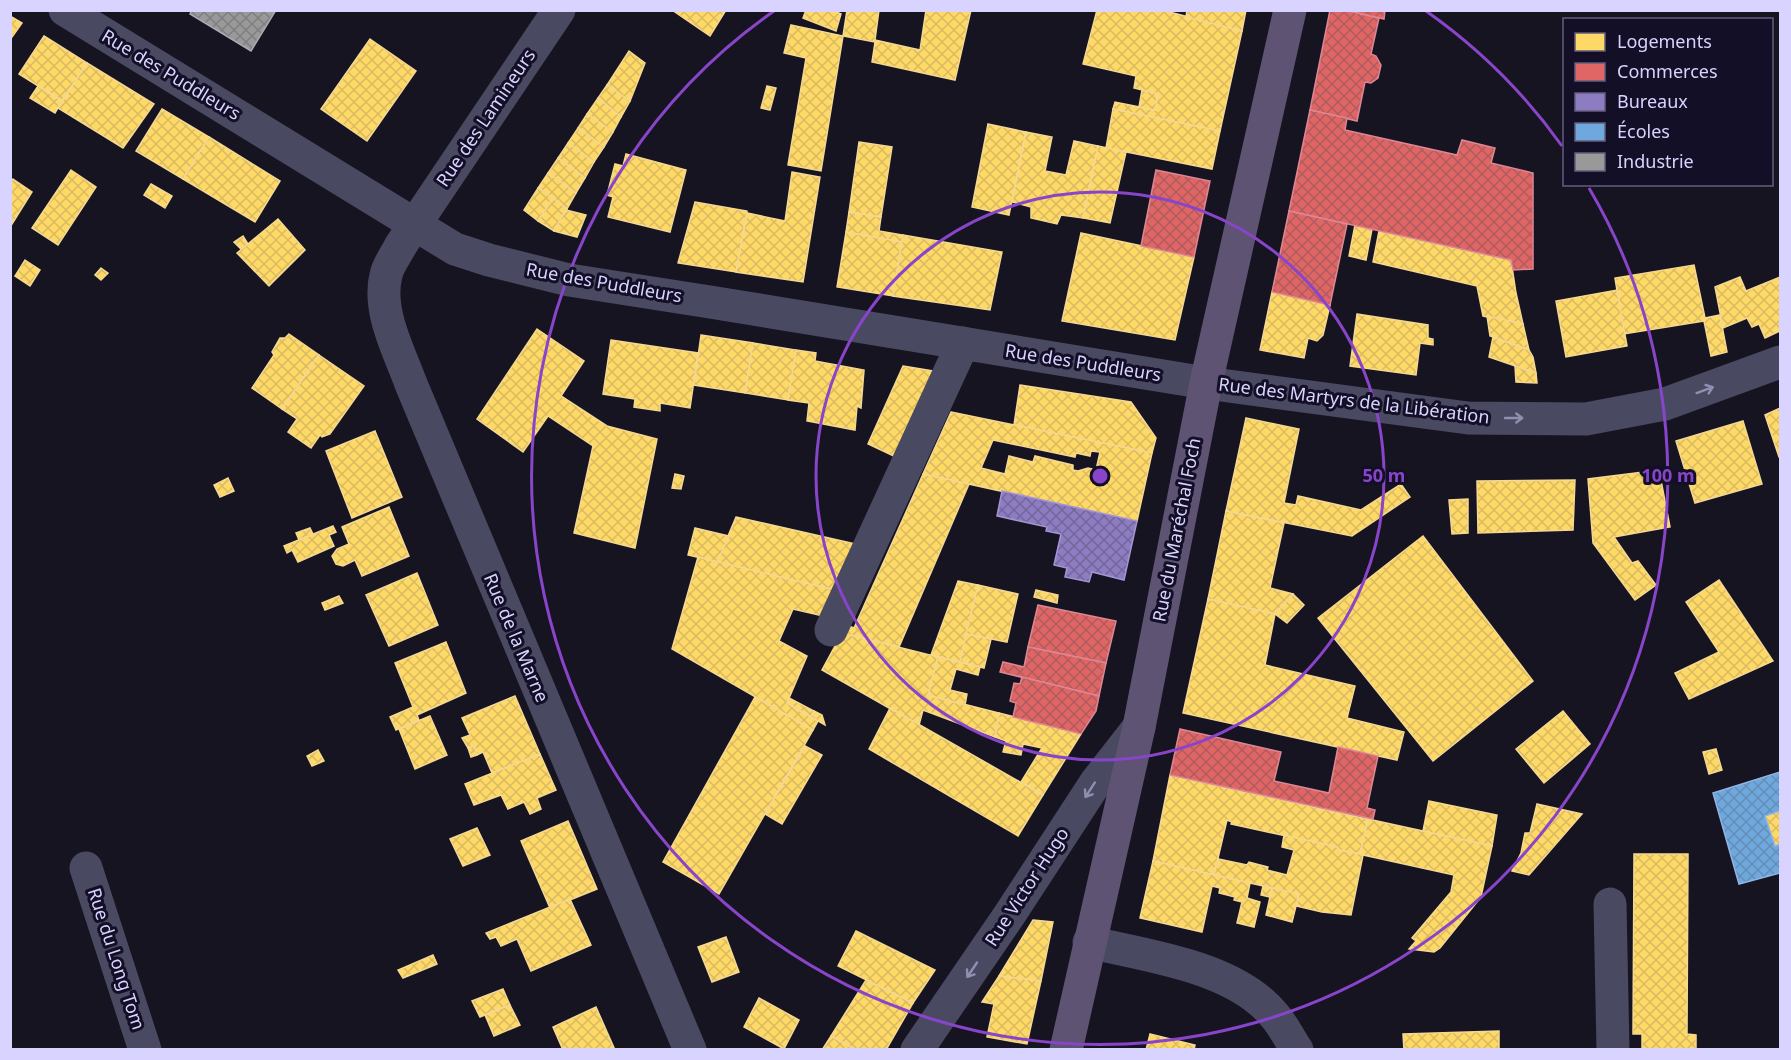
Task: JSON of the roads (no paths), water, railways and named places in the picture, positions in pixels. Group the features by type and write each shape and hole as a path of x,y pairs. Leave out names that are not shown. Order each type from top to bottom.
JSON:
{"main road":[{"name":"Rue du Maréchal Foch","path":"1066,1050 1139,727 1206,383 1290,10"}],"street":[{"name":"Rue des Puddleurs","path":"64,10 455,249 569,280 1206,383"},
{"name":"Rue des Lamineurs","path":"414,225 559,10"},
{"name":"Rue de la Marne","path":"414,225 386,274 383,298 390,328 503,608 690,1050"},
{"path":"831,630 963,343"},
{"name":"Rue des Martyrs de la Libération","path":"1206,383 1467,418 1586,418 1665,404 1780,362"},
{"name":"Rue Victor Hugo","path":"917,1050 1096,782 1139,727"},
{"name":"Rue du Long Tom","path":"86,868 145,1050"},
{"path":"1610,904 1613,1050"},
{"path":"1089,942 1204,970 1241,986 1274,1014 1296,1050"}]}
